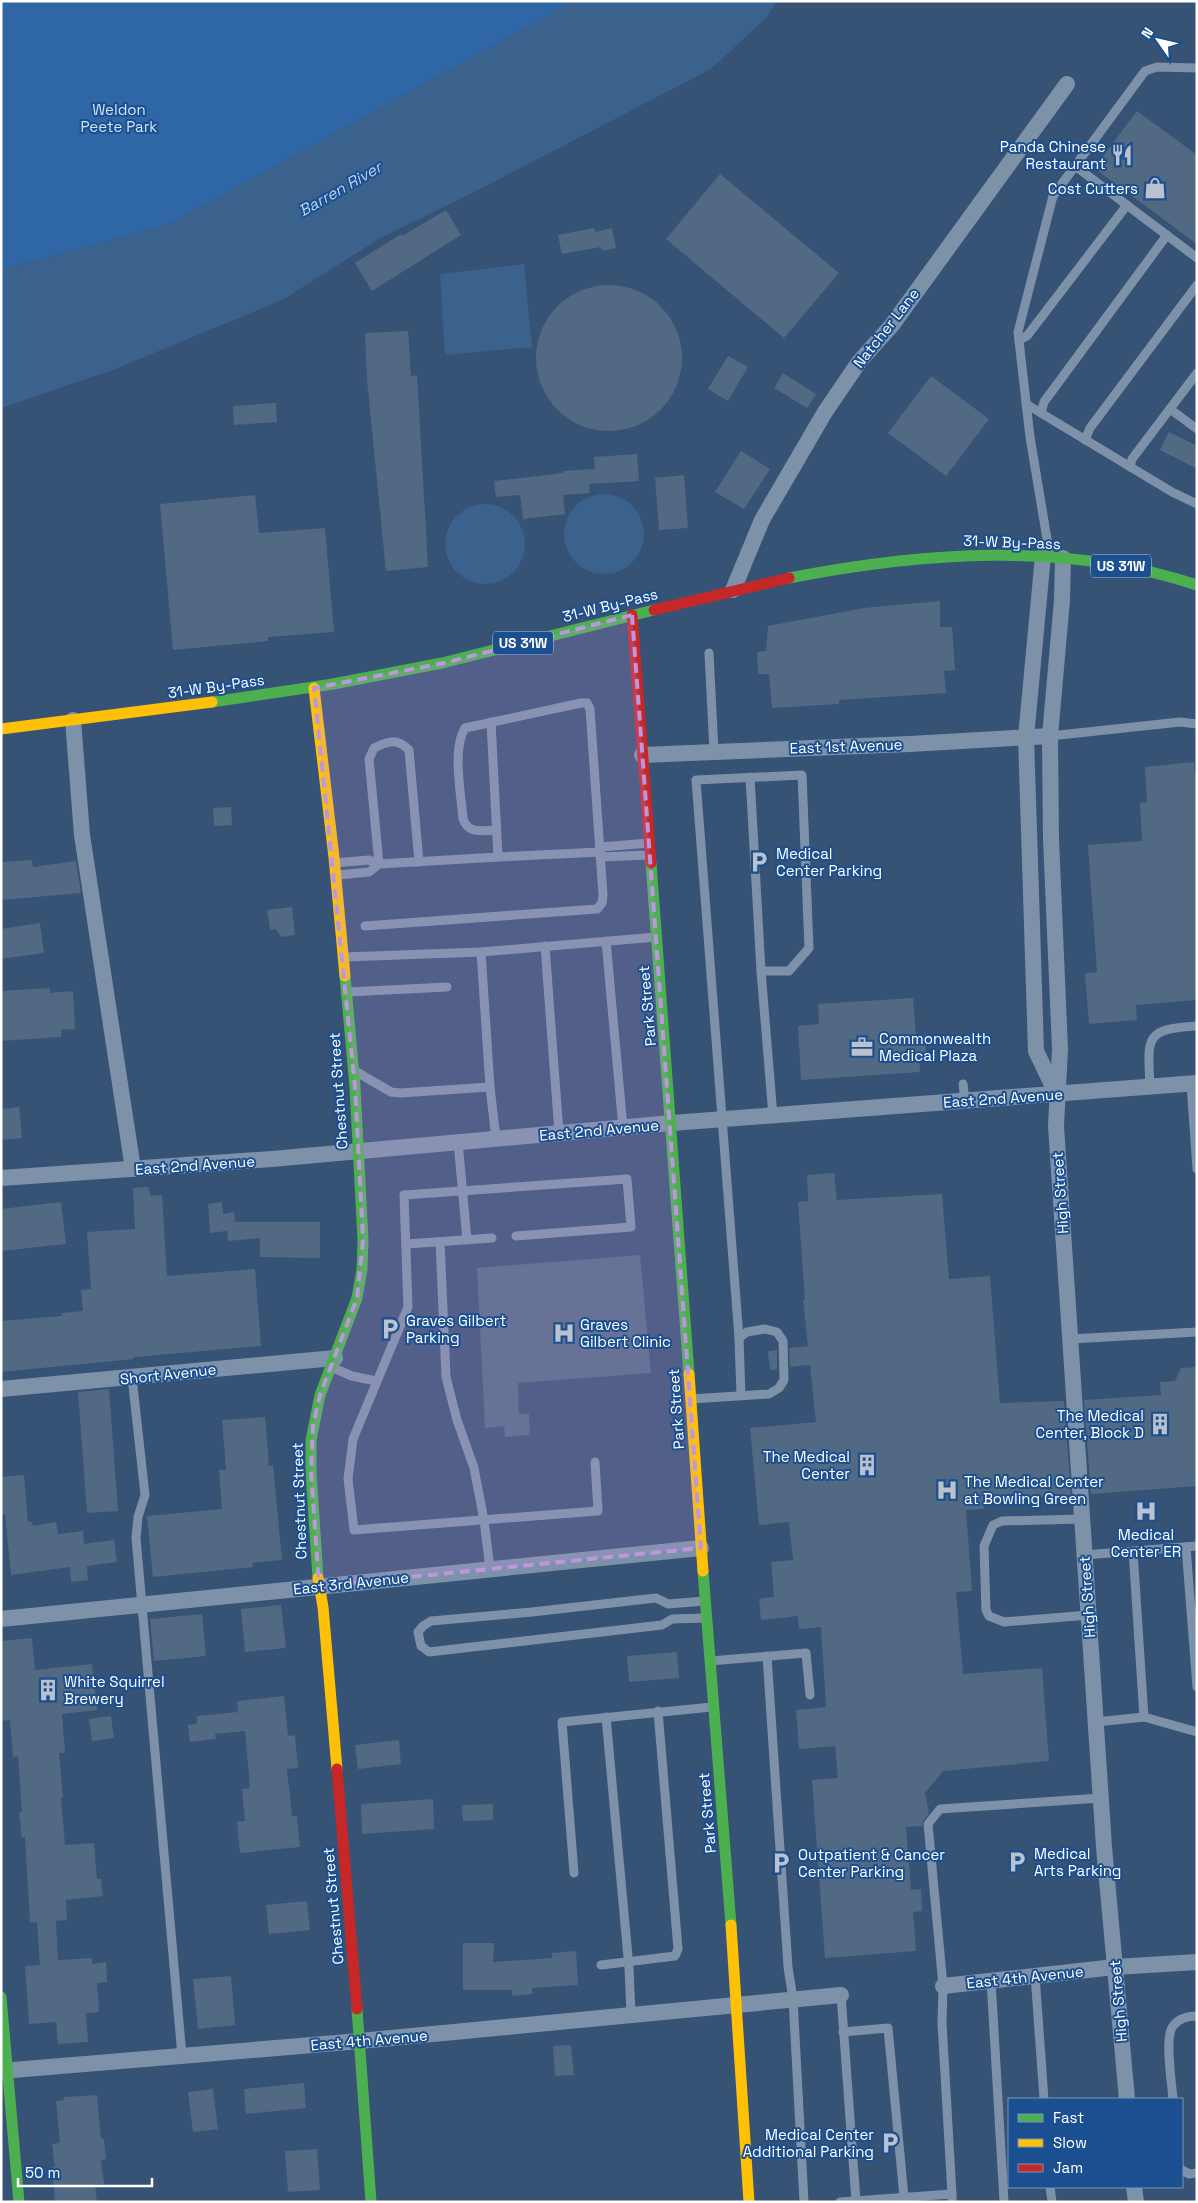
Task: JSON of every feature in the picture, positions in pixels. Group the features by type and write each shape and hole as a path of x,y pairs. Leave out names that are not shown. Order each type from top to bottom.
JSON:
{"street":[{"name":"Natcher Lane","path":"733,590 762,520 825,412 859,362 892,325 1067,84"},
{"name":"31-W By-Pass","path":"1,729 314,688 444,662 733,590 836,568 908,558 971,554 1052,557 1124,566 1197,585"},
{"name":"High Street","path":"1052,557 1062,600 1050,736 1051,839 1060,1049 1056,1126 1101,1798 1127,2098"},
{"path":"1052,557 1026,737 1036,1051 1057,1094"},
{"name":"Park Street","path":"632,615 672,1124 706,1618 737,2004 749,2202"},
{"name":"Chestnut Street","path":"314,688 334,863 353,1070 363,1240 360,1284 357,1298 316,1409 311,1440 311,1472 319,1586 360,2041 371,2202"},
{"path":"1,718 31,726"},
{"path":"73,720 82,836 133,1169"},
{"name":"East 1st Avenue","path":"642,755 1050,736"},
{"name":"East 2nd Avenue","path":"1,1178 1194,1084"},
{"name":"Short Avenue","path":"1,1389 333,1362"},
{"name":"East 3rd Avenue","path":"1,1619 701,1548"},
{"name":"East 4th Avenue","path":"943,1986 1115,1967 1197,1962"},
{"name":"East 4th Avenue","path":"4,2071 360,2041 841,1995"},
{"path":"1,1997 4,2071 19,2202"},
{"path":"1134,2188 1136,2202"}],"lane":[{"path":"1052,557 1026,404 1018,332 1053,196 1145,72 1157,68 1197,68"},
{"path":"1075,166 1197,258"},
{"path":"1019,340 1028,336 1127,206"},
{"path":"1041,413 1044,402 1166,235"},
{"path":"1085,440 1090,428 1197,285"},
{"path":"1130,467 1132,459 1197,373"},
{"path":"1026,404 1172,492 1197,504"},
{"path":"1170,409 1197,429"},
{"path":"709,654 714,752"},
{"path":"364,926 598,910 602,903 603,895 590,709 587,704 581,702 465,728 460,736 459,748 463,818 466,826 472,830 496,830"},
{"path":"491,722 498,857"},
{"path":"1050,736 1180,722 1197,724"},
{"path":"379,864 369,759 374,748 394,741 402,743 409,750 418,862"},
{"path":"741,1396 739,1338 696,780 802,775 809,948 789,971 761,971"},
{"path":"750,777 761,971 773,1116"},
{"path":"600,852 649,842"},
{"path":"334,863 368,860 379,864 600,852 650,855"},
{"path":"335,875 368,872 379,864"},
{"path":"342,957 481,952 657,937"},
{"path":"606,941 623,1128"},
{"path":"545,946 559,1133"},
{"path":"481,952 490,1088 496,1139"},
{"path":"345,992 447,987"},
{"path":"1150,1087 1148,1048 1152,1037 1159,1031 1171,1027 1197,1026"},
{"path":"353,1070 392,1092 490,1088"},
{"path":"963,1084 964,1101"},
{"path":"1194,1084 1197,1169"},
{"path":"458,1142 468,1240"},
{"path":"516,1236 631,1226 627,1179 404,1195 408,1306 353,1439 348,1479 354,1530 598,1511 595,1462"},
{"path":"406,1244 492,1238"},
{"path":"440,1242 446,1377 457,1420 474,1468 484,1520 490,1569"},
{"path":"690,1399 769,1394 779,1388 784,1380 783,1341 777,1332 765,1329 747,1332 739,1338"},
{"path":"1070,1339 1197,1332"},
{"path":"333,1362 352,1376 376,1381"},
{"path":"132,1377 145,1495 138,1516 136,1538 182,2056"},
{"path":"1082,1519 1002,1521 993,1525 984,1546 986,1610 990,1616 1004,1622 1089,1615"},
{"path":"1084,1554 1197,1546"},
{"path":"1186,1547 1197,1687"},
{"path":"1133,1551 1144,1717"},
{"path":"705,1601 668,1604 656,1598 431,1621 418,1632 421,1646 429,1652 662,1625 672,1619 706,1618"},
{"path":"710,1661 806,1653 810,1695"},
{"path":"768,1656 788,1966 793,1999 804,2202"},
{"path":"574,1873 562,1722 713,1707"},
{"path":"601,1965 675,1956 678,1949 658,1711"},
{"path":"606,1717 629,1963 631,2014"},
{"path":"1096,1722 1144,1717 1196,1732 1197,1726"},
{"path":"840,2202 904,2197 952,2198 942,2023 943,1986 928,1824 940,1809 1101,1798"},
{"path":"1035,1975 1044,2098"},
{"path":"991,1980 1004,2202"},
{"path":"841,1995 856,2201"},
{"path":"1173,2098 1169,2039 1172,2026 1185,2017 1197,2016"},
{"path":"843,2032 888,2028 904,2197"},
{"path":"1183,2170 1190,2174 1197,2173"},
{"path":"1050,2188 1052,2202"}],"highlighted area":[{"path":"632,615 701,1548 319,1586 311,1472 313,1425 320,1395 357,1298 363,1240 355,1087 314,688 444,663"}],"green space":[{"name":"Weldon Peete Park","path":"1,1 574,1 170,224 1,270"}],"water":[{"name":"Barren River","path":"574,1 777,1 766,18 711,69 484,187 379,239 284,299 113,370 1,408 1,270 170,224"},
{"path":"524,264 532,347 445,355 440,274"},
{"path":"604,494 619,497 632,506 641,519 644,534 641,549 632,562 619,571 604,574 589,571 576,562 567,549 564,534 567,519 576,506 589,497"},
{"path":"485,504 500,507 513,516 522,529 525,544 522,559 513,572 500,581 485,584 470,581 457,572 448,559 445,544 448,529 457,516 470,507"}],"building":[{"path":"1137,111 1197,155 1197,244 1094,168"},
{"path":"720,174 839,273 784,338 666,239"},
{"path":"446,210 461,235 372,291 355,263 401,234 402,236"},
{"path":"594,228 595,232 612,228 616,248 602,251 601,247 562,254 558,235"},
{"path":"609,285 637,291 660,307 676,330 682,358 676,386 660,409 637,425 609,431 581,425 558,409 542,386 536,358 542,330 558,307 581,291"},
{"path":"408,331 411,376 417,375 428,567 386,571 367,380 365,333"},
{"path":"728,356 748,367 728,401 708,389"},
{"path":"783,373 816,394 807,408 774,388"},
{"path":"931,376 989,419 946,476 888,433"},
{"path":"276,403 277,422 234,425 233,406"},
{"path":"1169,432 1197,446 1197,469 1160,450"},
{"path":"741,451 770,469 744,509 715,492"},
{"path":"637,454 639,481 589,484 590,493 563,495 565,514 523,519 520,495 496,497 494,481 563,473 563,471 595,469 594,457"},
{"path":"684,475 688,528 659,530 655,478"},
{"path":"255,495 259,533 325,528 334,632 268,637 268,641 173,650 160,504"},
{"path":"940,601 940,627 952,627 955,670 944,671 946,693 839,700 839,704 772,708 769,674 758,674 757,652 766,651 768,626 864,608"},
{"path":"1194,762 1195,773 1197,774 1197,1000 1136,1005 1137,1020 1089,1024 1085,973 1097,972 1088,845 1142,841 1140,803 1147,802 1145,767"},
{"path":"231,807 232,825 214,826 213,808"},
{"path":"32,860 33,867 76,861 81,893 1,900 1,862"},
{"path":"292,907 295,935 281,937 276,929 270,930 267,910"},
{"path":"40,923 44,953 1,959 1,929"},
{"path":"50,988 50,993 73,991 75,1029 61,1030 61,1037 1,1041 1,991"},
{"name":"Commonwealth Medical Plaza","path":"913,998 916,1038 925,1037 926,1057 919,1057 920,1072 801,1080 798,1026 819,1024 818,1004"},
{"path":"19,1107 22,1138 1,1140 1,1109"},
{"name":"The Medical Center","path":"834,1173 837,1200 942,1194 949,1279 990,1276 1000,1403 1064,1401 1071,1495 984,1501 984,1509 966,1510 972,1591 956,1592 963,1674 1042,1668 1049,1761 943,1771 925,1793 929,1813 922,1826 906,1827 911,1890 921,1889 922,1911 913,1912 916,1951 825,1958 812,1780 838,1778 835,1746 799,1749 796,1710 826,1707 821,1627 799,1629 798,1616 761,1620 759,1599 774,1597 771,1562 793,1560 789,1522 759,1525 750,1428 816,1422 810,1365 790,1367 789,1348 808,1346 803,1300 805,1300 798,1202 808,1201 807,1175"},
{"path":"148,1187 151,1196 162,1195 167,1276 255,1269 261,1346 134,1357 134,1359 1,1372 1,1321 62,1316 62,1313 83,1311 81,1290 91,1289 87,1232 135,1229 133,1188"},
{"path":"61,1202 66,1244 1,1251 1,1209"},
{"path":"222,1202 223,1214 234,1212 235,1222 320,1222 320,1258 260,1257 260,1238 228,1241 227,1231 210,1233 208,1204"},
{"name":"Graves Gilbert Clinic","path":"640,1255 651,1373 518,1383 519,1414 529,1414 530,1435 505,1437 504,1426 485,1428 477,1268"},
{"path":"777,1350 777,1369 770,1370 768,1351"},
{"name":"The Medical Center, Block D","path":"1197,1367 1197,1486 1091,1494 1084,1400 1161,1395 1160,1382 1175,1381 1181,1368"},
{"path":"109,1389 118,1511 87,1513 78,1392"},
{"path":"265,1417 269,1466 273,1465 282,1560 252,1563 253,1567 153,1577 147,1516 222,1509 219,1470 226,1470 222,1420"},
{"path":"24,1475 28,1522 32,1522 33,1526 56,1522 58,1534 83,1531 84,1544 114,1540 117,1562 87,1566 88,1580 71,1582 70,1567 11,1575 5,1514 1,1514 1,1477"},
{"path":"281,1605 286,1648 245,1652 241,1609"},
{"path":"202,1614 206,1656 154,1661 150,1619"},
{"path":"32,1638 35,1670 92,1664 97,1710 62,1714 65,1753 59,1753 63,1798 61,1798 65,1845 94,1843 97,1879 101,1879 103,1896 66,1900 67,1920 56,1921 58,1960 92,1958 92,1964 106,1962 107,1982 97,1983 99,2012 86,2013 88,2042 58,2044 56,2022 29,2024 25,1966 40,1965 37,1922 30,1923 25,1837 22,1838 19,1813 22,1812 18,1756 13,1757 10,1720 1,1721 1,1641"},
{"path":"677,1652 679,1678 629,1682 627,1656"},
{"path":"284,1696 288,1736 295,1735 298,1768 287,1769 292,1816 297,1816 300,1847 240,1853 237,1822 245,1821 242,1789 250,1788 245,1731 215,1734 216,1739 190,1742 188,1725 197,1724 197,1716 238,1712 237,1701"},
{"path":"111,1716 114,1738 92,1741 89,1719"},
{"path":"399,1740 401,1764 358,1769 355,1745"},
{"path":"433,1799 434,1829 362,1834 361,1804"},
{"path":"493,1804 493,1820 463,1821 462,1805"},
{"path":"307,1901 310,1930 269,1934 266,1905"},
{"path":"463,1943 494,1943 493,1962 552,1958 552,1953 576,1951 578,1985 532,1988 533,1994 512,1996 512,1990 463,1990"},
{"path":"231,1976 235,2025 198,2029 193,1979"},
{"path":"571,2045 574,2075 555,2076 553,2046"},
{"path":"304,2083 306,2108 246,2114 244,2089"},
{"path":"213,2089 218,2129 193,2132 188,2092"},
{"path":"97,2095 101,2139 104,2139 106,2159 101,2160 104,2184 95,2185 97,2202 55,2202 52,2167 55,2167 52,2144 60,2143 56,2101 64,2100 64,2097"},
{"path":"317,2149 320,2190 288,2192 285,2151"}],"traffic: fast":[{"path":"789,578 891,562 942,557 994,555 1096,562 1147,571 1197,585"},
{"path":"212,702 333,684 442,663 654,610"},
{"path":"651,863 689,1374"},
{"path":"318,1578 311,1472 311,1440 320,1395 357,1298 362,1269 363,1240 355,1087 345,976"},
{"path":"703,1571 731,1925"},
{"path":"1,1997 19,2202"},
{"path":"357,2009 371,2202"}],"traffic: slow":[{"path":"314,688 334,857 345,976"},
{"path":"1,729 212,702"},
{"path":"689,1374 703,1571"},
{"path":"318,1578 323,1607 337,1769"},
{"path":"731,1925 749,2202"}],"traffic: jam":[{"path":"654,610 789,578"},
{"path":"632,615 651,863"},
{"path":"337,1769 357,2009"}],"place":[{"name":"Panda Chinese Restaurant","path":"1122,155"},
{"name":"Cost Cutters","path":"1155,188"},
{"name":"Medical Center Parking","path":"759,862"},
{"name":"Commonwealth Medical Plaza","path":"862,1047"},
{"name":"Graves Gilbert Parking","path":"390,1329"},
{"name":"Graves Gilbert Clinic","path":"564,1333"},
{"name":"The Medical Center, Block D","path":"1160,1424"},
{"name":"The Medical Center","path":"867,1465"},
{"name":"The Medical Center at Bowling Green","path":"947,1490"},
{"name":"Medical Center ER","path":"1146,1511"},
{"name":"White Squirrel Brewery","path":"48,1690"},
{"name":"Medical Arts Parking","path":"1017,1862"},
{"name":"Outpatient & Cancer Center Parking","path":"781,1863"},
{"name":"Medical Center Additional Parking","path":"890,2143"}]}
